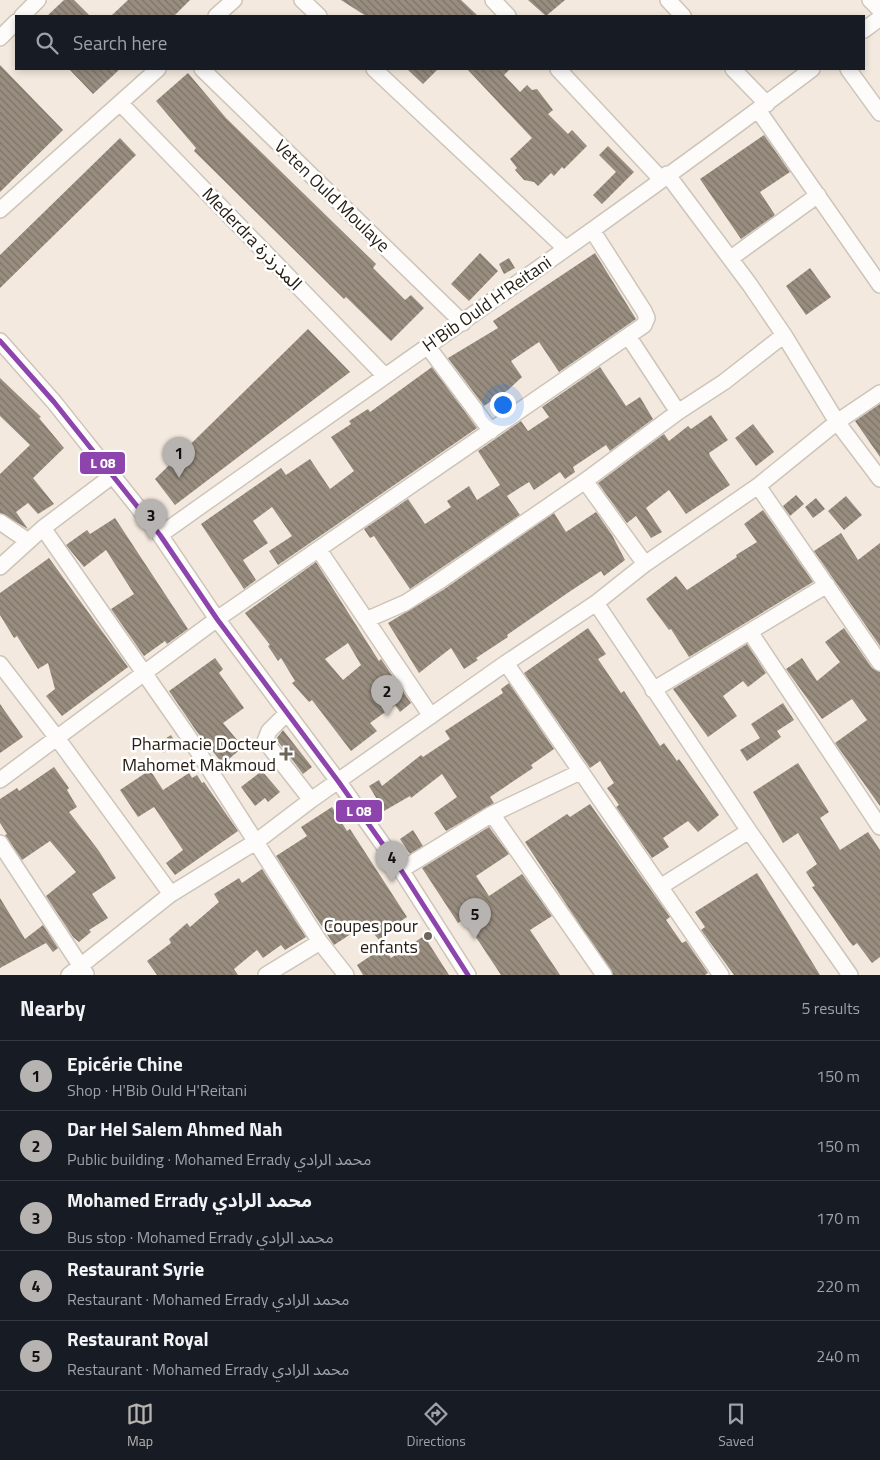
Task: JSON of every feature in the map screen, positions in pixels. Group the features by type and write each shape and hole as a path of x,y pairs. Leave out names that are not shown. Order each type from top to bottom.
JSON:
{"street":[{"path":"23,15 38,0"},
{"path":"217,15 234,0"},
{"path":"302,0 318,15"},
{"path":"493,0 507,15"},
{"path":"668,0 682,15"},
{"path":"870,0 880,10"},
{"path":"865,29 880,18"},
{"path":"0,38 15,23"},
{"path":"0,210 157,70"},
{"name":"Veten Ould Moulaye","path":"203,70 463,322"},
{"path":"375,70 565,248"},
{"path":"559,70 664,177 731,258 784,336 837,422 880,480"},
{"path":"734,70 762,107 880,286"},
{"name":"H'Bib Ould H'Reitani","path":"160,535 384,375 428,347 592,230 811,70"},
{"path":"849,70 880,112"},
{"name":"Mederdra المذرذرة","path":"120,103 384,375"},
{"path":"731,258 818,194"},
{"path":"0,780 217,619 644,325 647,318 592,230"},
{"path":"628,336 678,412"},
{"path":"366,620 405,604 585,481 678,412 724,382 784,336"},
{"path":"1,344 54,402 160,535 217,619 338,781 401,870 468,975"},
{"path":"428,347 491,431"},
{"path":"0,843 79,972 171,894 258,841 311,800 506,663 596,603 645,564 758,486 837,422 880,393"},
{"path":"0,567 43,528 112,476"},
{"path":"585,481 645,564"},
{"path":"758,486 880,663"},
{"path":"0,522 28,541"},
{"path":"43,528 258,841 320,942 346,975"},
{"path":"319,550 431,716"},
{"path":"653,690 827,585"},
{"path":"596,603 749,831 850,975"},
{"path":"750,632 880,827"},
{"path":"506,663 721,975"},
{"path":"0,664 57,738 171,894"},
{"path":"288,713 269,731 265,741 311,800"},
{"path":"401,870 492,814 580,772"},
{"path":"492,814 604,975"},
{"path":"660,887 749,831"},
{"path":"266,975 320,942"}],"building":[{"path":"64,0 74,0 89,15 48,15"},
{"path":"128,0 190,0 175,15 112,15"},
{"path":"341,0 461,0 477,15 364,15"},
{"path":"528,0 565,0 547,15"},
{"path":"0,65 63,130 0,192"},
{"path":"70,70 119,70 93,94"},
{"path":"408,70 437,70 423,84"},
{"path":"468,70 509,70 504,75 520,92 527,85 532,90 537,89 553,110 548,114 568,134 572,130 587,146 564,169 562,167 554,176 551,173 538,186 534,182 524,180 515,170 517,168 510,159 532,138"},
{"path":"188,73 226,118 376,264 373,268 405,300 411,295 424,308 391,341 346,297 344,299 194,151 196,148 156,101"},
{"path":"764,135 790,172 760,192 775,215 741,239 700,179"},
{"path":"120,138 136,155 0,288 0,255"},
{"path":"608,146 634,172 602,204 593,195 616,172 599,155"},
{"path":"480,253 498,271 469,301 451,284"},
{"path":"595,253 636,319 559,372 539,342 511,361 522,377 508,390 484,406 448,358 498,328 493,321"},
{"path":"509,258 515,268 504,274 499,264"},
{"path":"810,268 831,297 806,315 786,286"},
{"path":"308,329 350,372 175,505 155,479"},
{"path":"432,367 477,428 278,565 269,551 292,536 272,507 253,521 268,543 243,560 256,580 244,589 201,524 281,468 286,475 310,459 330,489 354,471 331,437 351,424 349,421 368,409 370,412"},
{"path":"600,367 626,406 640,397 653,419 610,451 606,445 573,467 575,472 565,479 560,472 534,490 529,482 507,496 520,515 410,589 374,536 370,538 364,529 408,499 425,524 451,507 447,501 469,486 477,500 500,485 478,451 521,421 528,431 549,417 542,407"},
{"path":"0,378 41,417 39,418 64,448 33,478 54,504 38,514 28,503 16,512 28,529 0,513 0,474 30,445 0,416"},
{"path":"880,404 880,457 855,421"},
{"path":"711,415 728,440 709,453 730,485 686,514 669,490 646,508 662,532 651,538 636,516 627,523 598,483 664,434 669,441 688,426 691,429"},
{"path":"753,424 774,452 756,466 735,438"},
{"path":"796,495 804,504 790,516 783,506"},
{"path":"846,496 862,515 844,530 828,511"},
{"path":"816,498 825,509 813,518 805,507"},
{"path":"763,510 813,582 689,657 671,629 669,630 646,599 676,576 687,590 757,542 744,524"},
{"path":"596,512 612,535 625,560 604,576 601,571 569,592 507,635 508,637 476,658 478,660 464,669 451,648 419,673 388,623 443,590 554,513 566,532"},
{"path":"115,518 188,629 167,644 165,641 144,656 111,609 134,594 106,550 84,567 66,545 87,530 90,534"},
{"path":"841,533 858,560 880,543 880,646 814,551"},
{"path":"49,558 128,667 62,716 46,696 55,689 48,663 38,669 17,636 14,638 0,615 0,593"},
{"path":"316,562 379,661 381,659 411,703 400,712 395,705 370,723 377,731 351,751 312,700 309,702 292,683 295,681 281,658 278,661 268,646 270,645 245,613","holes":["348,643 361,665 343,680 325,659"]},
{"path":"588,628 606,654 598,659 621,693 624,691 660,746 664,743 677,761 679,759 719,815 698,832 688,821 663,838 669,847 652,858 616,807 619,805 607,788 614,783 600,761 590,768 524,673"},
{"path":"844,628 872,668 880,672 880,806 835,743 867,720 852,699 822,719 786,669 802,658 817,681 840,662 825,642"},
{"path":"747,644 766,673 748,687 743,681 723,696 737,716 708,737 673,689"},
{"path":"215,658 223,669 219,673 244,708 223,723 243,747 223,764 197,732 169,691"},
{"path":"509,683 554,749 531,765 533,768 490,797 494,803 446,831 434,813 457,797 442,774 411,798 410,796 384,811 369,786 379,780 382,786 421,755 423,757 450,739 445,731 503,693 501,689"},
{"path":"783,703 794,720 777,731 781,737 747,761 740,750 760,738 751,724"},
{"path":"0,704 23,737 0,753"},
{"path":"283,730 312,767 303,774 276,739"},
{"path":"171,735 177,745 163,753 157,744"},
{"path":"798,763 829,812 820,818 840,850 868,832 880,850 880,957 872,963 857,943 853,946 849,941 812,887 815,886 806,872 817,864 798,833 783,843 753,792"},
{"path":"54,767 69,788 67,790 77,807 69,812 99,851 116,878 92,894 108,918 89,930 91,932 79,942 73,937 46,896 76,872 50,841 22,860 5,835 7,834 0,823 0,799 17,788 19,791"},
{"path":"150,770 163,790 189,773 192,778 197,775 202,783 204,782 238,831 175,875 166,863 183,850 154,807 138,817 120,790"},
{"path":"262,771 280,792 268,802 265,798 255,806 241,787"},
{"path":"590,804 670,917 666,920 682,943 686,941 708,973 705,975 613,975 525,842 567,814 570,817"},
{"path":"332,807 347,831 350,829 407,917 387,930 389,932 379,940 366,924 334,945 276,856 307,836 301,827"},
{"path":"489,827 509,854 476,876 489,896 522,874 552,916 530,930 560,975 501,975 464,919 458,923 422,868"},
{"path":"413,830 423,846 410,854 400,839"},
{"path":"262,869 306,937 285,950 281,945 263,958 257,950 234,969 238,975 157,975 147,961 171,943 169,939 187,923 190,927 219,902 214,894 239,878 242,883"},
{"path":"757,873 820,975 734,975 701,930 705,927 695,912"},
{"path":"0,898 25,939 43,925 58,948 53,952 46,943 0,968"},
{"path":"424,936 449,975 363,975 357,965 384,947 391,958"}],"transit line":[{"path":"0,341 54,402 160,535 217,619 338,781 401,870 468,975"}],"place":[{"name":"Epicérie Chine","path":"179,478"},
{"name":"Mohamed Errady محمد الرادي","path":"151,540"},
{"name":"Dar Hel Salem Ahmed Nah","path":"387,716"},
{"name":"Pharmacie Docteur Mahomet Makmoud","path":"286,754"},
{"name":"Restaurant Syrie","path":"392,882"},
{"name":"Coupes pour enfants","path":"428,936"},
{"name":"Restaurant Royal","path":"475,939"}]}
